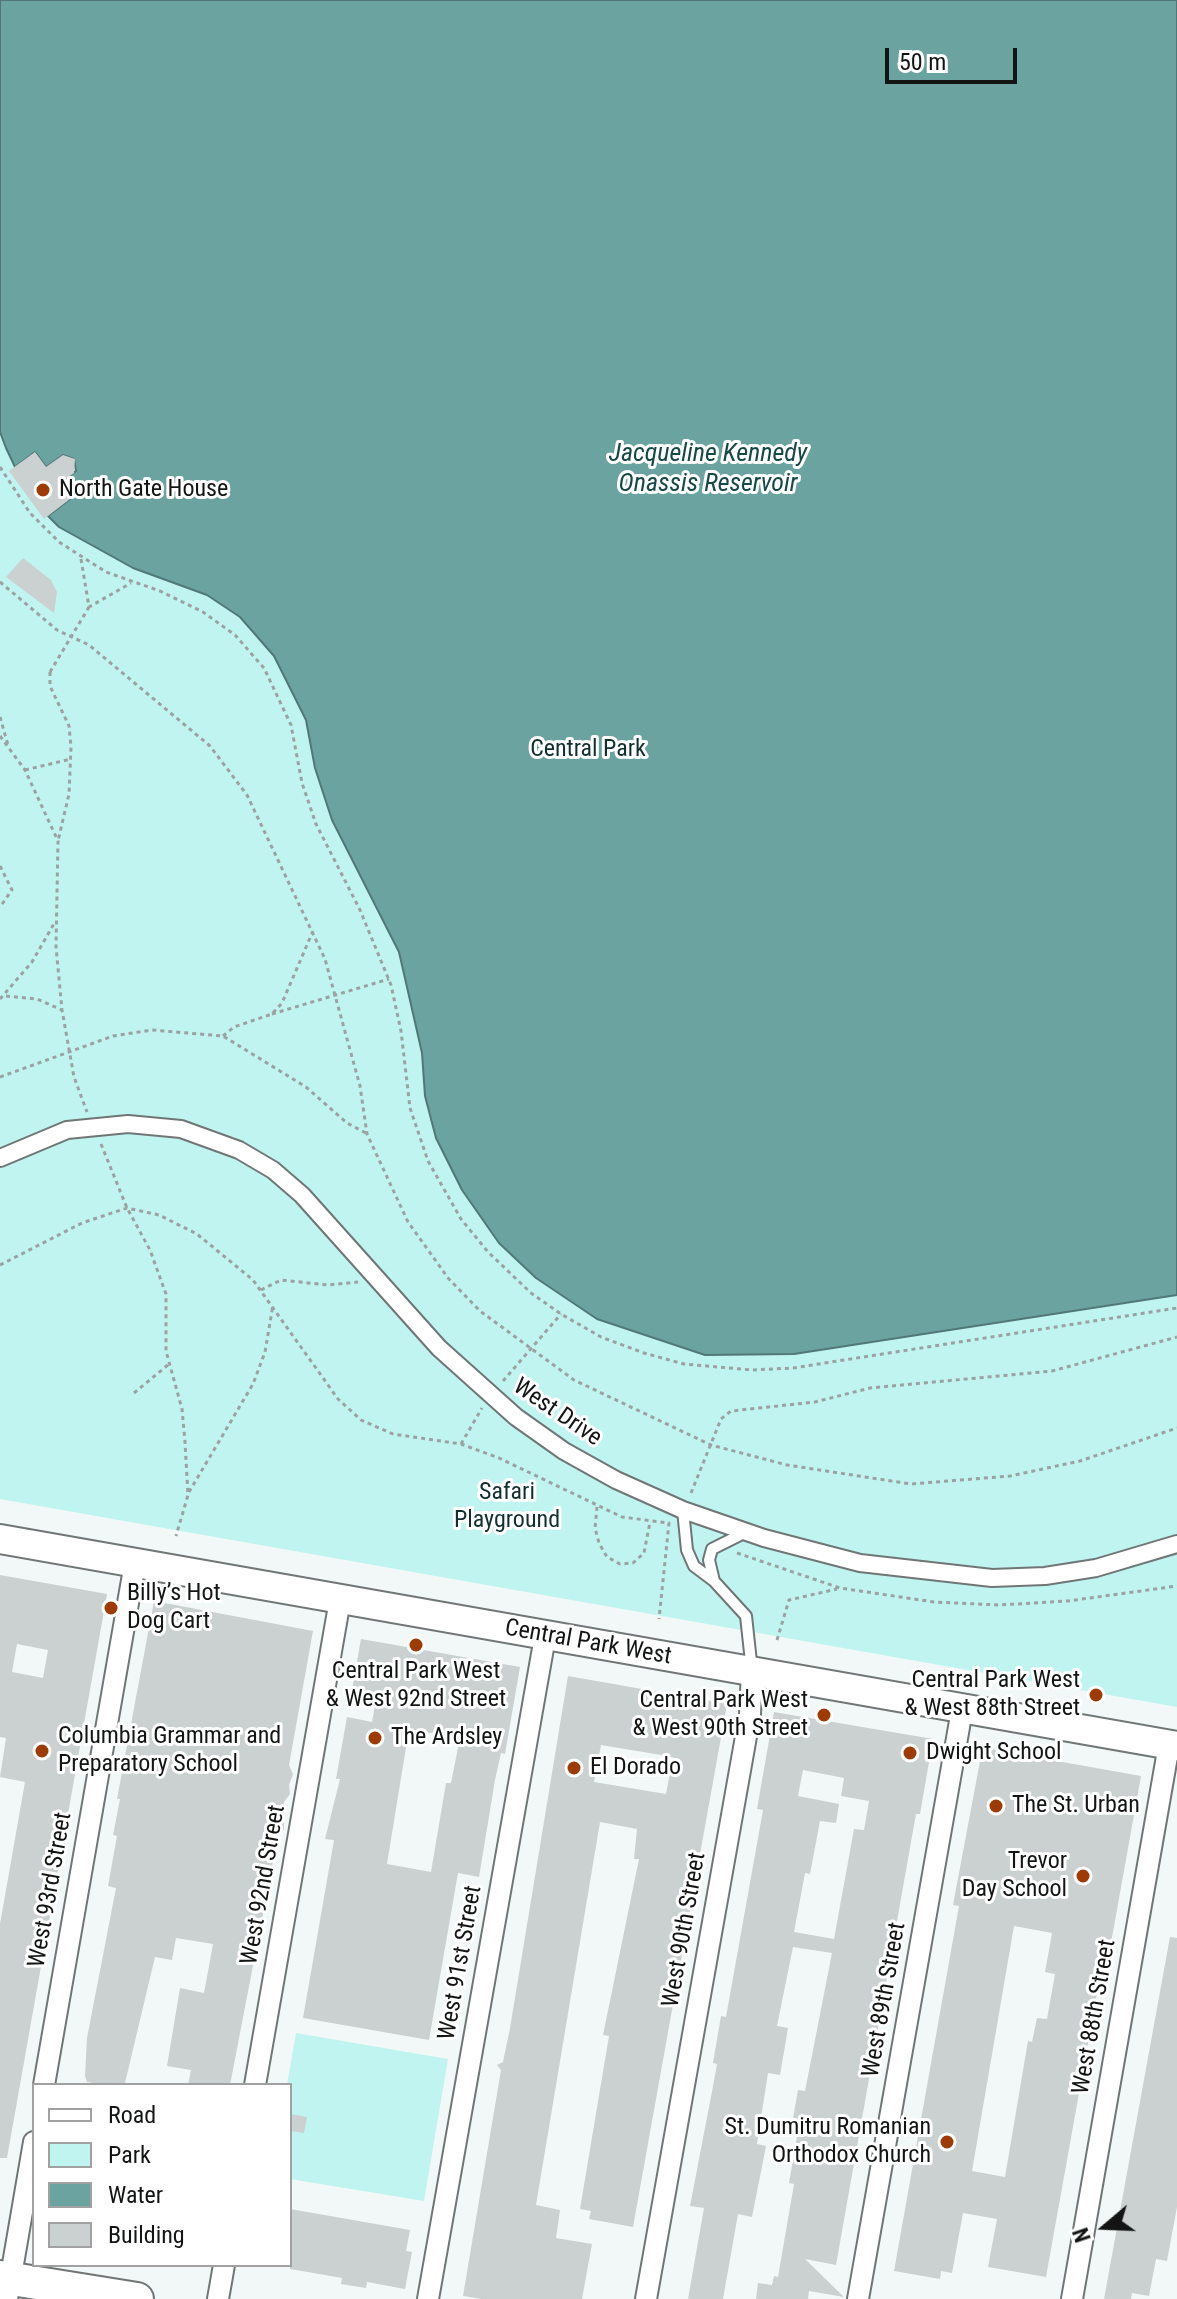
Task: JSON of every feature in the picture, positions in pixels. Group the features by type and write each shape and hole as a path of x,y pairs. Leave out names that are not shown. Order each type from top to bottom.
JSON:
{"main road":[{"name":"Central Park West","path":"0,1539 1173,1746"},
{"path":"6,2285 137,2299"}],"street":[{"name":"West Drive","path":"0,1158 67,1130 111,1124 160,1126 220,1141 287,1182 446,1356 516,1417 577,1458 746,1532 860,1563 992,1578 1083,1570 1142,1557 1177,1544"},
{"name":"West 93rd Street","path":"44,2083 135,1563"},
{"name":"West 92nd Street","path":"255,2083 340,1600"},
{"name":"West 91st Street","path":"428,2299 545,1637"},
{"name":"West 90th Street","path":"646,2299 750,1714 752,1671"},
{"name":"West 89th Street","path":"858,2299 962,1710"},
{"name":"West 88th Street","path":"1072,2299 1173,1746"},
{"path":"6,2285 32,2152"},
{"path":"218,2299 224,2267"}],"lane":[{"name":"West 90th Street","path":"686,1504 683,1528 690,1559 746,1616 752,1671"},
{"path":"714,1581 709,1560 712,1549 746,1532"}],"path":[{"path":"0,467 2,475 30,513 81,558 131,583 160,591 203,612 235,635 264,668 291,725 302,783 316,824 360,910 389,979 401,1031 410,1108 428,1161 461,1219 488,1252 531,1293 601,1337 644,1353 695,1366 752,1370 793,1368 1177,1308"},
{"path":"81,558 89,607"},
{"path":"0,582 57,630 89,645 210,746 247,795 313,931 336,995 360,1086 367,1134 397,1201 427,1252 480,1311 574,1380 711,1445 787,1465 860,1478 942,1484 1010,1476 1080,1461 1177,1428"},
{"path":"87,1112 68,1051 62,1010 56,919 58,841 69,794 71,759 69,726 50,686 50,672 89,607 131,583"},
{"path":"0,717 9,749"},
{"path":"0,736 25,770 58,841"},
{"path":"25,770 71,759"},
{"path":"0,866 12,890 0,907"},
{"path":"0,999 6,996 47,941 56,919"},
{"path":"272,1014 290,987 313,931"},
{"path":"223,1036 234,1027 389,979"},
{"path":"6,996 37,999 62,1010"},
{"path":"0,1077 113,1036 152,1030 223,1036 306,1087 347,1123 367,1134"},
{"path":"98,1136 127,1208 150,1250 166,1294 169,1364 182,1409 188,1495"},
{"path":"0,1265 82,1223 127,1208 159,1215 197,1234 235,1262 261,1290 332,1391 352,1414 393,1434 461,1444 512,1462 622,1517 669,1523 659,1619"},
{"path":"261,1290 281,1280 342,1285 373,1275"},
{"path":"176,1536 188,1495 253,1384 265,1352 273,1305"},
{"path":"499,1387 561,1314"},
{"path":"686,1504 721,1419 731,1411 815,1402 870,1388 1052,1371 1177,1337"},
{"path":"134,1393 169,1364"},
{"path":"461,1444 484,1404"},
{"path":"509,1470 512,1462"},
{"path":"597,1507 595,1528 599,1543 607,1557 620,1564 642,1557 647,1547 650,1521"},
{"path":"777,1640 789,1600 840,1588"}],"green space":[{"name":"Jacqueline Kennedy Onassis Reservoir","path":"0,0 1177,0 1177,1707 0,1499"},
{"path":"296,2033 448,2059 424,2201 292,2179 292,2083 287,2083"}],"water":[{"name":"Jacqueline Kennedy Onassis Reservoir","path":"0,0 1177,0 1177,1295 794,1354 705,1355 597,1319 536,1278 499,1243 462,1190 436,1138 425,1096 422,1053 399,952 332,820 315,768 306,720 274,656 240,617 207,595 133,568 59,527 48,516 70,499 59,484 76,471 74,459 63,455 46,467 35,452 15,467 6,448 0,432"}],"building":[{"name":"North Gate House","path":"35,452 46,467 63,455 75,459 74,473 59,484 70,499 44,519 9,471"},
{"path":"23,558 51,580 57,592 54,613 6,577"},
{"path":"0,1575 107,1594 7,2158 0,2158 0,1924 25,1782 0,1777 6,1738 0,1737","holes":["17,1644 48,1650 43,1678 12,1672"]},
{"path":"154,1601 313,1631 289,1765 293,1774 290,1794 284,1802 284,1830 278,1836 230,2083 188,2083 191,2070 167,2066 180,1988 204,1993 213,1944 176,1938 172,1960 155,1957 125,2083 87,2082 87,2038 116,1888 108,1886 117,1836 113,1835 120,1799 117,1799"},
{"path":"361,1639 520,1667 505,1754 501,1753 495,1780 479,1877 458,1873 429,2040 303,2018 334,1840 325,1839 340,1779 336,1779 347,1717 372,1722 377,1694 352,1690","holes":["409,1729 460,1738 451,1783 446,1783 431,1872 387,1864"]},
{"path":"568,1676 727,1704 633,2227 589,2219 591,2211 580,2209 609,2036 603,2035 639,1859 634,1859 637,1829 600,1822 536,2205 560,2210 556,2238 592,2244 582,2299 482,2299 463,2296 501,2070 497,2065 503,2062","holes":["601,1745 673,1757 666,1794 594,1782"]},
{"path":"774,1712 933,1739 920,1814 916,1814 836,2265 805,2259 844,2297 809,2291 808,2299 756,2299 758,2283 772,2285 774,2276 778,2277 794,2184 789,2183 798,2131 791,2130 798,2090 805,2091 832,1953 793,1947 777,2026 788,2028 780,2075 768,2073 757,2144 766,2146 752,2217 738,2214 723,2299 688,2299 704,2208 690,2206 717,2064 713,2063 721,2016 726,2017 763,1810 757,1809","holes":["803,1770 844,1778 841,1796 869,1801 864,1830 854,1829 834,1939 794,1932 805,1873 810,1874 820,1821 836,1823 839,1804 798,1796"]},
{"path":"988,1745 995,1750 1141,1776 1111,1943 1106,1943 1046,2277 988,2267 997,2219 963,2213 952,2273 941,2271 940,2279 894,2271 959,1906 953,1905 980,1761 977,1752","holes":["1014,1926 1052,1933 1045,1972 1055,1974 1047,2019 1037,2018 1032,2042 1028,2041 1005,2177 972,2171"]},
{"path":"1170,1937 1177,1938 1177,2207 1167,2261 1156,2259 1149,2296 1132,2293 1131,2299 1104,2299"},
{"path":"292,2114 307,2117 304,2133 292,2131"},
{"path":"292,2209 410,2230 406,2251 412,2252 405,2289 367,2282 366,2288 341,2284 342,2278 290,2269"}],"place":[{"name":"North Gate House","path":"43,490"},
{"name":"Billy’s Hot Dog Cart","path":"111,1608"},
{"name":"Central Park West & West 92nd Street","path":"416,1645"},
{"name":"Central Park West & West 88th Street","path":"1096,1695"},
{"name":"Central Park West & West 90th Street","path":"824,1715"},
{"name":"The Ardsley","path":"375,1738"},
{"name":"Columbia Grammar and Preparatory School","path":"42,1751"},
{"name":"Dwight School","path":"910,1753"},
{"name":"El Dorado","path":"574,1768"},
{"name":"The St. Urban","path":"996,1806"},
{"name":"Trevor Day School","path":"1083,1876"},
{"name":"St. Dumitru Romanian Orthodox Church","path":"947,2142"}],"park label":[{"name":"Central Park","path":"588,750"},
{"name":"Safari Playground","path":"507,1507"}]}
